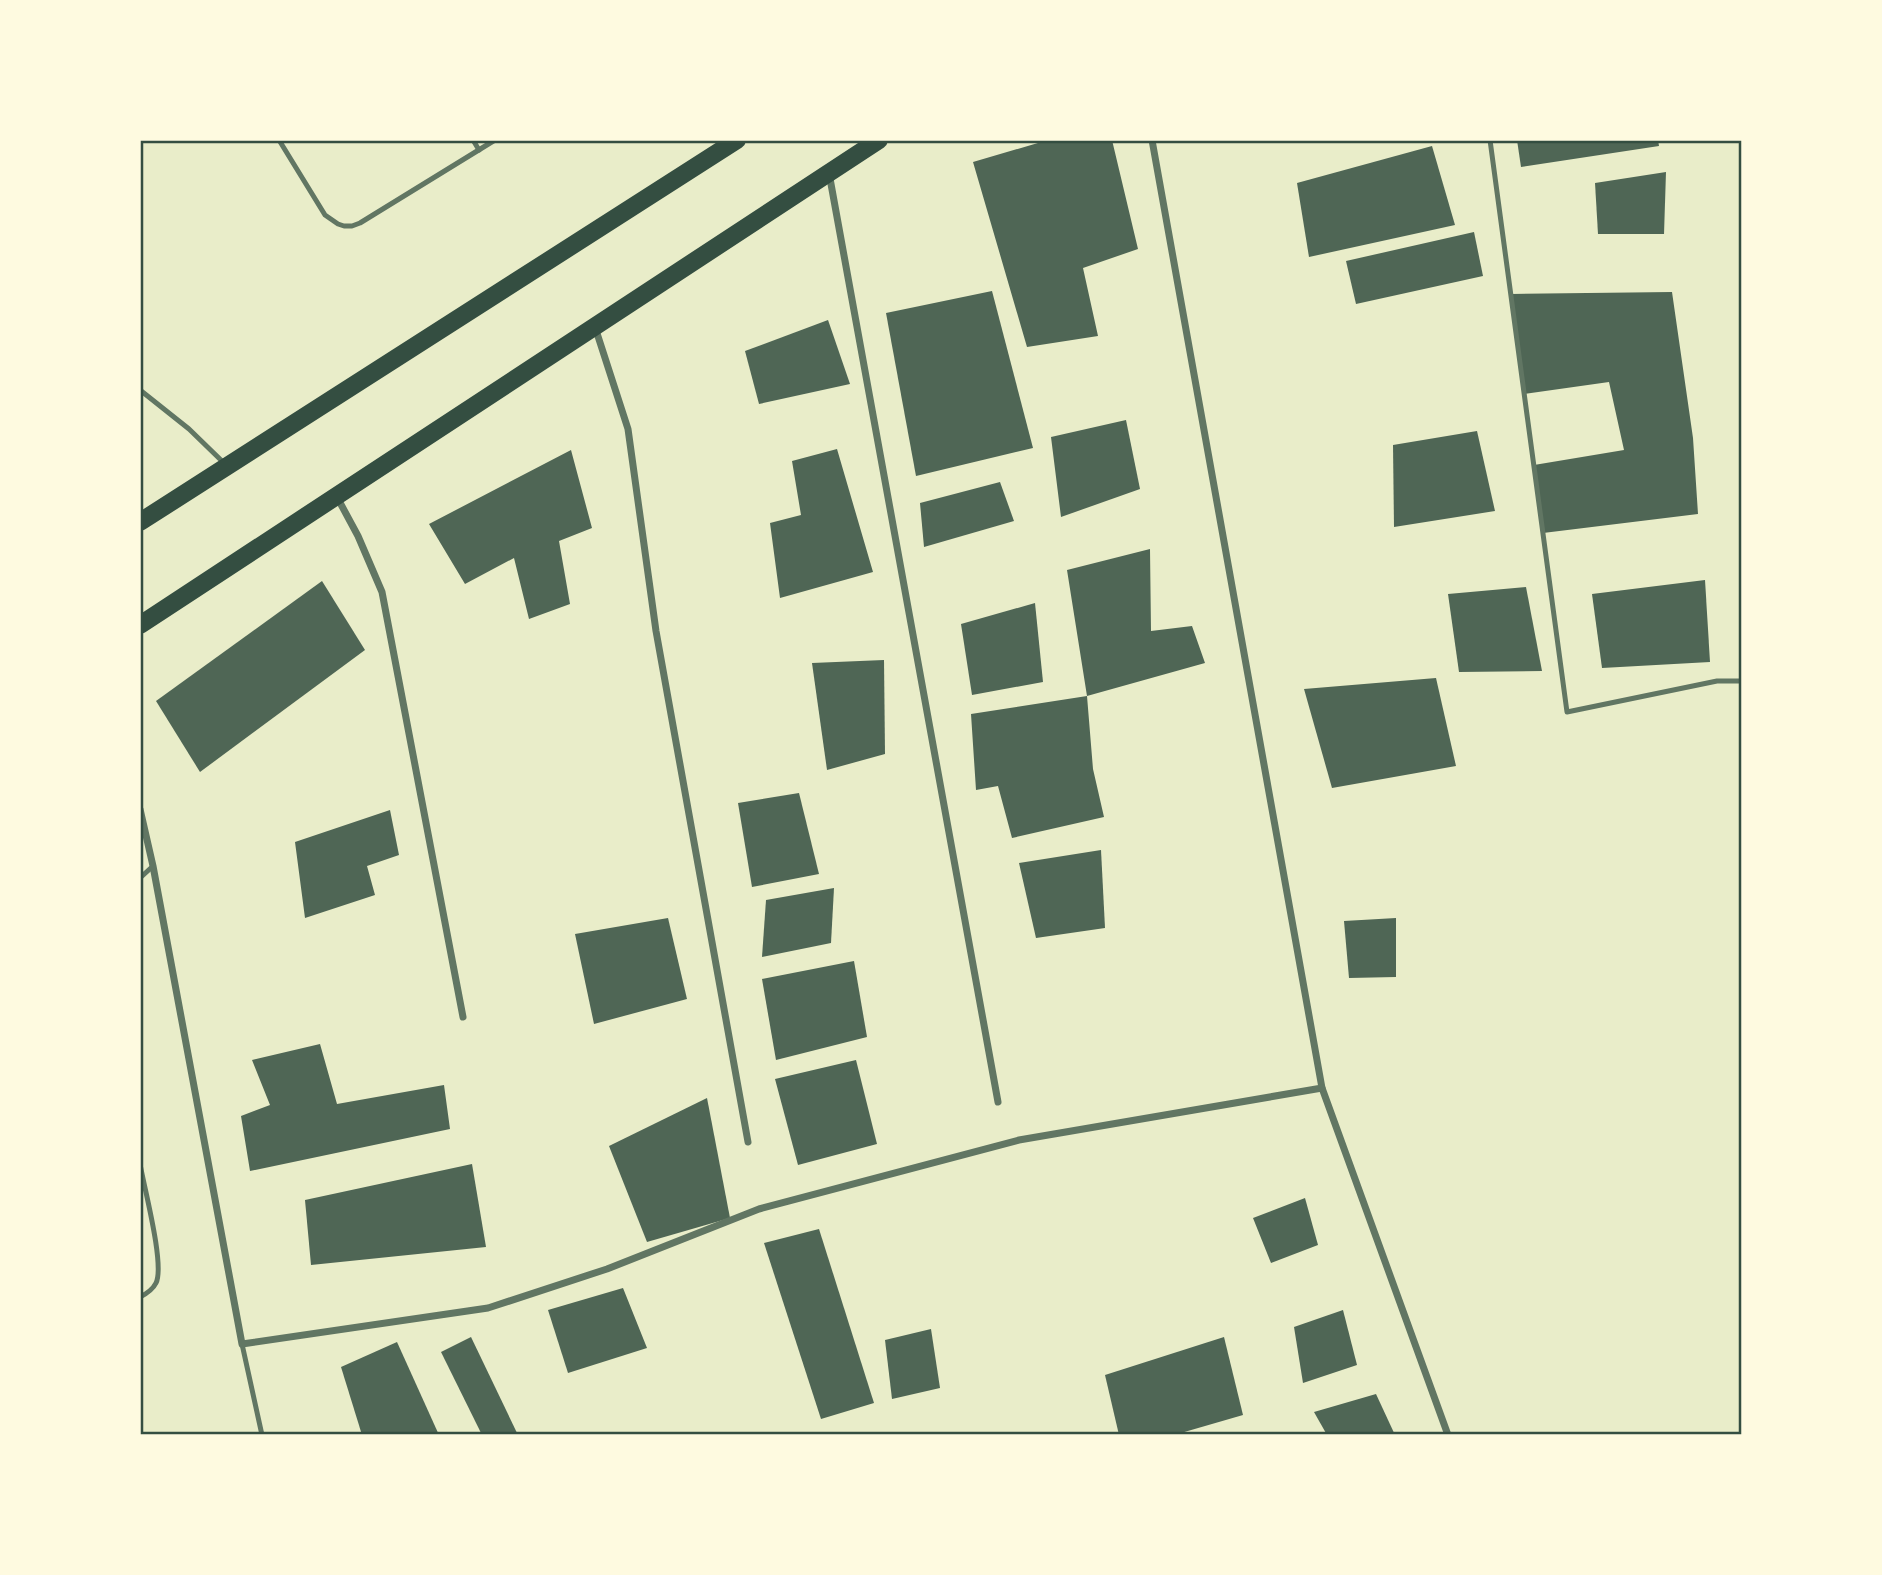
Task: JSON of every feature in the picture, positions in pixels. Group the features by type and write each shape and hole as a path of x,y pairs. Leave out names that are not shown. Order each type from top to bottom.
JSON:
{"main road":[{"path":"140,522 737,140"},
{"path":"140,625 879,140"}],"street":[{"path":"1152,140 1322,1088 1448,1435"},
{"path":"829,173 998,1102"},
{"path":"595,326 628,429 656,631 748,1142"},
{"path":"336,496 358,536 382,593 463,1017"},
{"path":"140,808 242,1344 488,1308 607,1269 759,1209 1019,1140 1322,1088"}],"lane":[{"path":"279,140 325,215 344,226 360,223 495,140"},
{"path":"473,140 479,150"},
{"path":"1490,140 1567,712 1717,681 1742,681"},
{"path":"140,390 189,429 227,466"},
{"path":"140,878 153,866"},
{"path":"140,1164 159,1261 155,1285 140,1297"},
{"path":"242,1344 262,1435"}],"building":[{"path":"1048,140 1112,140 1138,249 1083,268 1098,336 1027,347 973,162"},
{"path":"1517,140 1658,140 1659,146 1521,167"},
{"path":"1432,146 1455,225 1309,257 1297,183"},
{"path":"1666,172 1664,234 1598,234 1595,183"},
{"path":"1474,232 1483,276 1356,304 1346,261"},
{"path":"992,291 1033,448 916,476 886,313"},
{"path":"1672,292 1693,438 1698,514 1543,533 1534,465 1624,450 1609,382 1524,394 1511,294"},
{"path":"828,320 850,384 759,404 745,351"},
{"path":"1126,420 1140,489 1061,517 1051,437"},
{"path":"1477,431 1495,511 1394,527 1393,445"},
{"path":"837,449 873,572 780,598 770,523 801,515 792,461"},
{"path":"571,450 592,528 559,541 570,604 529,619 514,558 465,584 429,524"},
{"path":"1000,482 1014,521 924,547 920,503"},
{"path":"1150,549 1151,631 1192,626 1205,663 1087,696 1067,570"},
{"path":"1705,580 1710,662 1602,668 1592,594"},
{"path":"322,581 365,650 200,772 156,701"},
{"path":"1526,587 1542,671 1459,672 1448,594"},
{"path":"1035,603 1043,682 972,695 961,624"},
{"path":"884,660 885,754 827,770 812,663"},
{"path":"1436,678 1456,766 1332,788 1304,689"},
{"path":"1087,696 1093,769 1104,817 1012,838 998,786 976,790 971,714"},
{"path":"799,793 819,874 752,887 738,803"},
{"path":"390,810 399,855 367,866 375,895 305,918 295,842"},
{"path":"1101,850 1105,928 1036,938 1019,863"},
{"path":"834,888 831,943 762,957 766,900"},
{"path":"668,918 687,999 594,1024 575,934"},
{"path":"1396,918 1396,977 1349,978 1344,921"},
{"path":"854,961 867,1037 776,1060 762,979"},
{"path":"320,1044 337,1104 444,1085 450,1129 250,1171 241,1116 270,1105 252,1060"},
{"path":"856,1060 877,1144 798,1165 775,1079"},
{"path":"707,1098 730,1218 647,1242 609,1146"},
{"path":"472,1164 486,1247 311,1265 305,1200"},
{"path":"1305,1198 1318,1245 1271,1263 1253,1218"},
{"path":"819,1229 874,1403 821,1419 764,1243"},
{"path":"623,1288 647,1348 568,1373 548,1310"},
{"path":"1343,1310 1357,1365 1303,1383 1294,1327"},
{"path":"931,1329 940,1388 892,1399 885,1340"},
{"path":"471,1337 518,1435 482,1435 441,1352"},
{"path":"1224,1337 1243,1415 1174,1435 1119,1435 1105,1375"},
{"path":"397,1342 439,1435 362,1435 341,1367"},
{"path":"1376,1394 1395,1435 1327,1435 1314,1412"}]}
